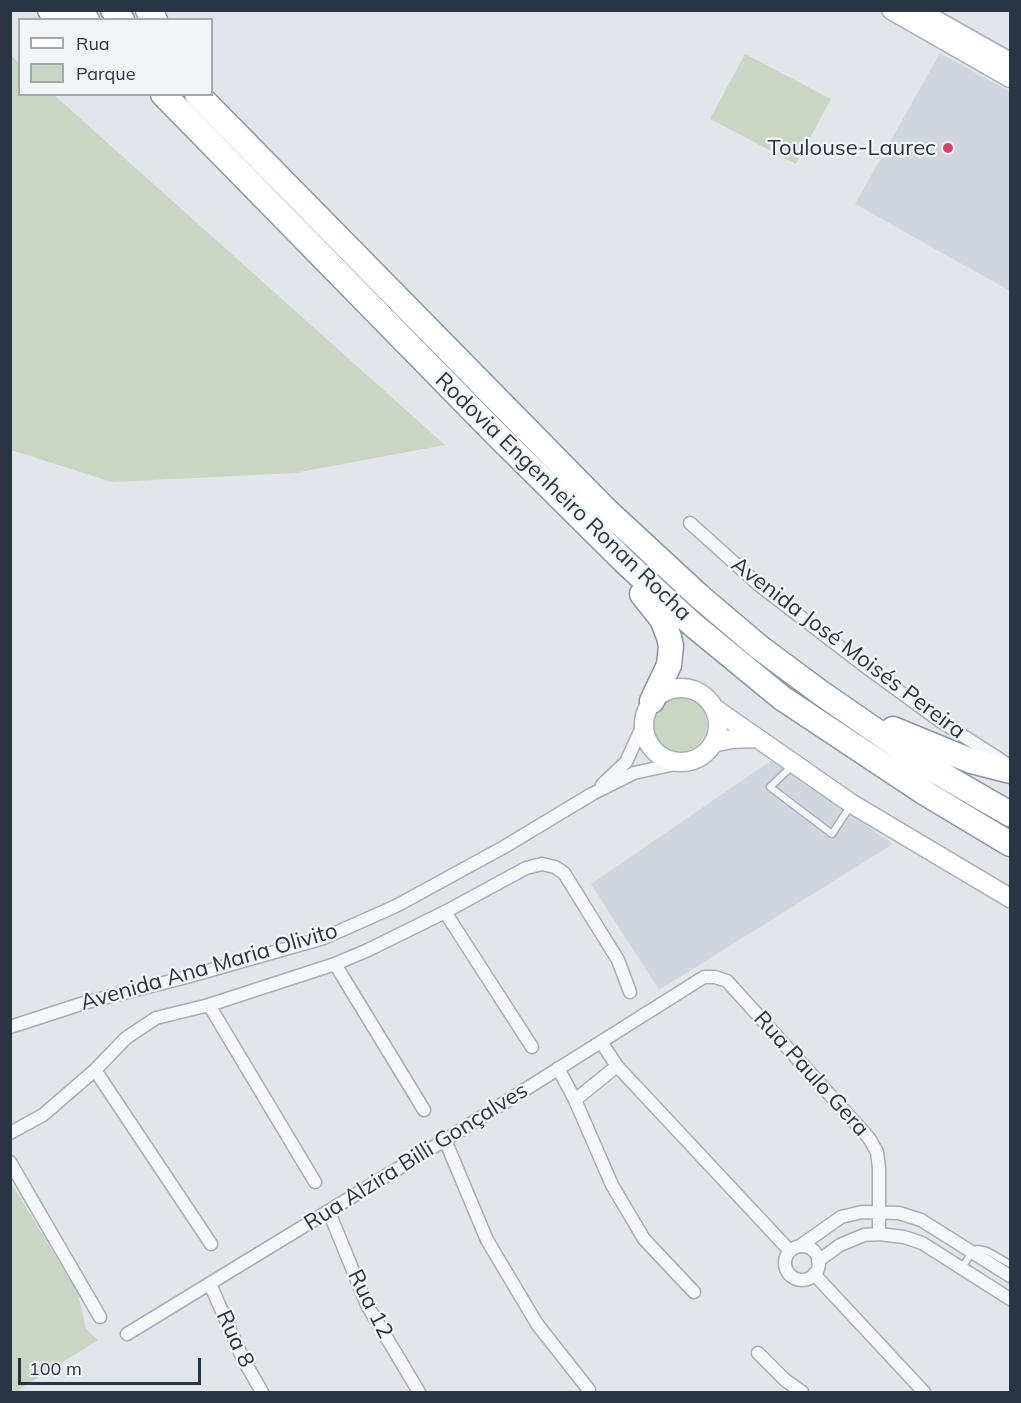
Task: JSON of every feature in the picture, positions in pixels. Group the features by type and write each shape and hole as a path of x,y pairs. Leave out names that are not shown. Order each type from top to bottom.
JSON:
{"highway":[{"path":"213,87 378,276"},
{"path":"147,96 268,200"},
{"name":"Rodovia Engenheiro Ronan Rocha","path":"164,96 588,526 632,570 692,624 782,698 926,793 1011,844"},
{"name":"Rodovia Engenheiro Ronan Rocha","path":"199,96 605,509 699,596 759,647 821,693 927,766 1011,814"},
{"path":"588,526 662,619 666,628 671,646 669,665 651,701"},
{"path":"821,693 911,737 971,760 1011,771"}],"street":[{"path":"891,10 1011,78"},
{"path":"918,10 1011,62"},
{"name":"Avenida José Moisés Pereira","path":"690,523 759,585 870,670 940,721 1011,766"},
{"path":"714,708 717,732 713,743 695,759 684,762 660,756 648,742 643,725 645,713 651,701 666,691 684,688 701,694 714,708 852,804 1011,898"},
{"name":"Avenida Ana Maria Olivito","path":"592,794 626,762 643,725"},
{"path":"713,743 731,739 757,738"},
{"name":"Avenida Ana Maria Olivito","path":"10,1027 84,1003 324,938 396,906 504,847 592,794 634,773 684,762"},
{"name":"Avenida Ana Maria Olivito","path":"10,1133 43,1115 95,1070 126,1038 156,1017 209,1005 334,964 445,912 526,868 542,864 555,867 564,873 618,960 630,992"},
{"path":"445,912 532,1047"},
{"path":"334,964 424,1110"},
{"name":"Rua Alzira Billi Gonçalves","path":"127,1334 445,1140 704,977"},
{"name":"Rua Paulo Gera","path":"704,977 715,977 726,981 869,1138 877,1152 879,1168 879,1234"},
{"path":"209,1005 315,1182"},
{"path":"601,1042 616,1066 795,1248"},
{"path":"575,1100 616,1066"},
{"path":"558,1068 575,1100 612,1185 644,1239 694,1292"},
{"path":"95,1070 211,1244"},
{"path":"445,1140 487,1240 537,1324 589,1390"},
{"path":"10,1162 100,1317"},
{"name":"Rua 12","path":"328,1212 367,1305 419,1392"},
{"path":"1011,1276 921,1220 899,1213 880,1212 862,1212 841,1217 795,1248 787,1255 785,1265 794,1278 805,1279 814,1274 818,1261 840,1245 864,1235 904,1237 922,1243 1011,1299"},
{"path":"795,1248 805,1246 814,1252 818,1261"},
{"path":"814,1274 924,1392"},
{"name":"Rua 8","path":"210,1284 243,1359 262,1392"},
{"path":"758,1353 785,1380 802,1392"}],"lane":[{"path":"795,763 770,787 832,834 852,804"},
{"path":"962,1268 972,1252 981,1248 1011,1264"}],"shaded area":[{"name":"Toulouse-Laurec","path":"940,53 1010,92 1010,291 855,204"},
{"path":"772,760 893,844 659,990 591,884"}],"green space":[{"path":"745,54 831,99 796,164 710,119"},
{"path":"11,55 18,62 18,96 55,96 445,445 295,473 112,482 11,450"},
{"path":"672,695 684,695 699,703 707,718 707,730 699,745 684,753 672,753 657,745 649,730 649,718 657,703"},
{"path":"11,1183 78,1293 86,1329 98,1340 15,1392 10,1392"}],"place":[{"name":"Toulouse-Laurec","path":"948,148"}]}
